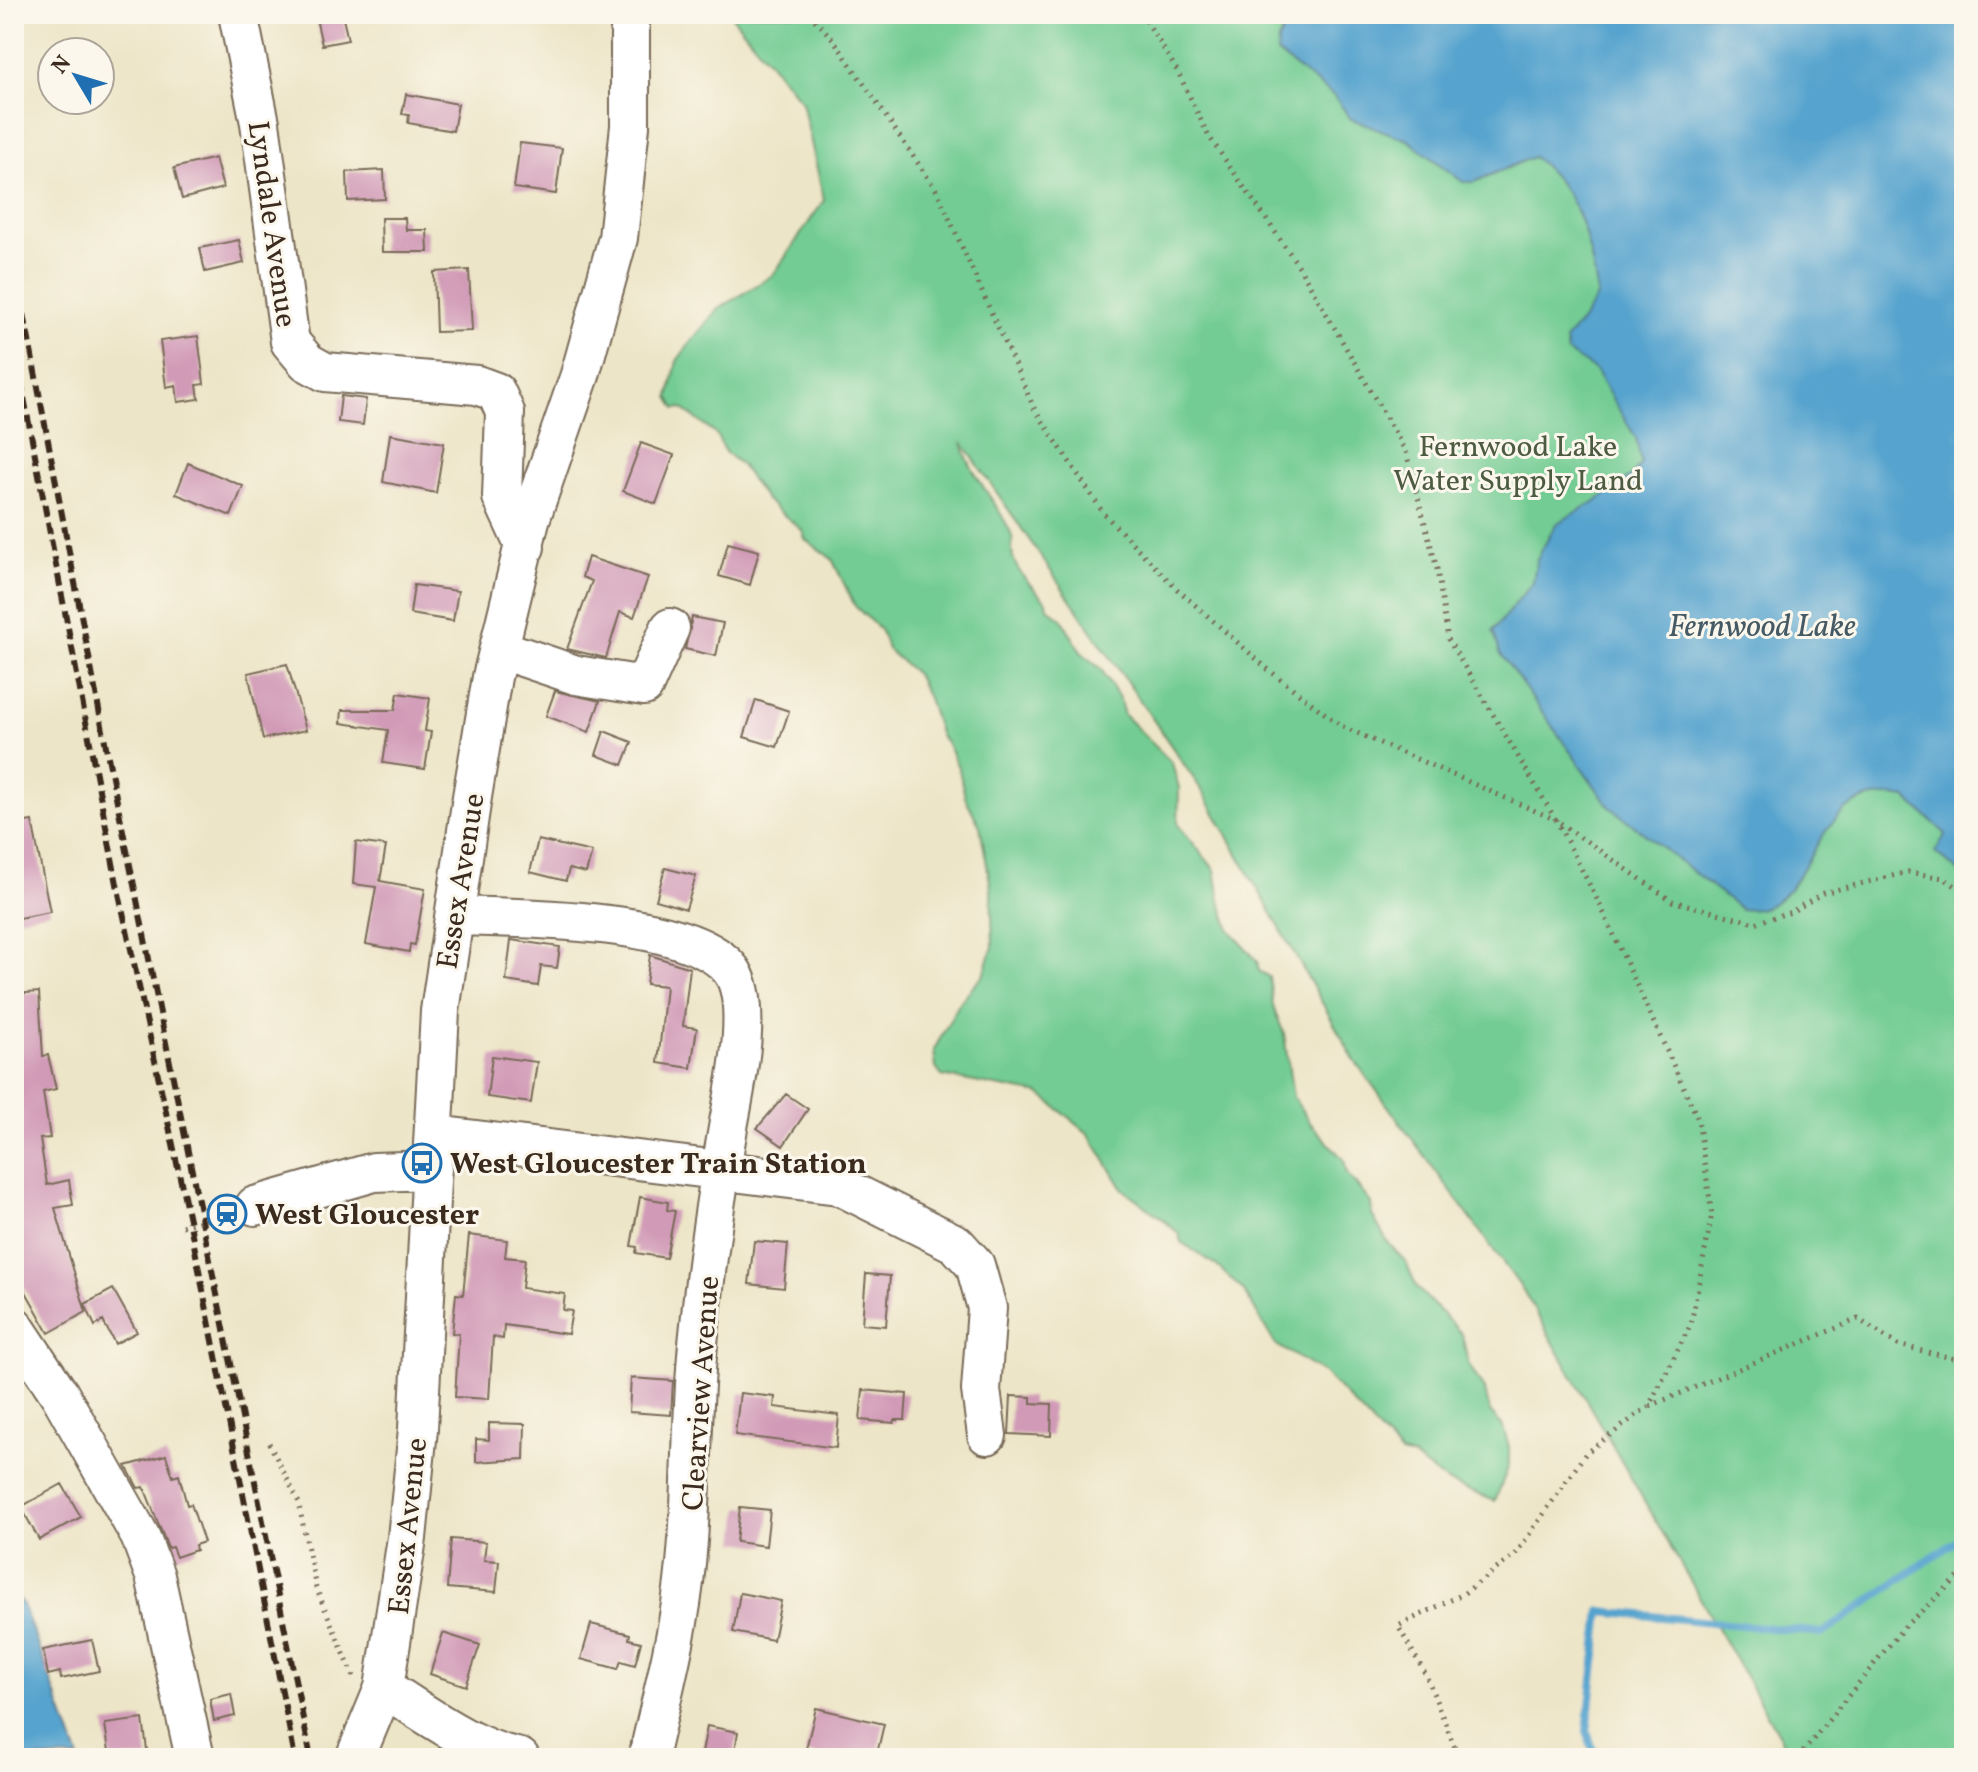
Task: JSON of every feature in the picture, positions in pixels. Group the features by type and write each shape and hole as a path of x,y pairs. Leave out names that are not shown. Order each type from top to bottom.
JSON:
{"street":[{"name":"Lyndale Avenue","path":"238,14 262,137 290,342 307,362 325,372 477,385 496,392 505,412 502,497 525,547"},
{"name":"Essex Avenue","path":"355,1758 382,1695 398,1612 417,1444 440,1011 472,797 499,649 530,520 580,375 618,238 630,126 630,14"},
{"path":"499,649 576,675 644,686 670,628"},
{"name":"Clearview Avenue","path":"455,916 569,920 660,934 695,944 733,972 743,1000 698,1346 691,1529 678,1622 648,1758"},
{"path":"255,1206 434,1152 721,1173 838,1185 956,1244 975,1265 987,1308 981,1390 987,1435"},
{"path":"14,1326 60,1395 140,1536 155,1576 195,1758"},
{"path":"382,1695 495,1753 520,1758"}],"path":[{"path":"809,14 833,39 937,191 1034,408 1104,514 1177,589 1341,726 1556,820 1672,901 1755,923 1791,912 1823,893 1908,872 1944,878 1964,892"},
{"path":"1142,14 1178,72 1208,135 1300,268 1406,452 1437,569 1448,639 1556,820 1601,907 1698,1119 1712,1214 1691,1324 1649,1406"},
{"path":"182,1226 214,1218"},
{"path":"1459,1758 1426,1675 1398,1626 1463,1594 1515,1555 1586,1453 1649,1406 1858,1319 1898,1345 1964,1361"},
{"path":"269,1443 298,1500 316,1588 340,1651 354,1677 382,1695"},
{"path":"1798,1758 1904,1627 1964,1572"}],"green space":[{"name":"Fernwood Lake Water Supply Land","path":"730,14 1964,14 1964,1758 1792,1758 1523,1290 1355,1061 1203,792 962,442 970,465 1011,532 1012,552 1021,573 1047,602 1048,608 1062,619 1081,652 1101,669 1119,698 1124,715 1172,763 1179,788 1178,825 1215,870 1220,900 1230,930 1257,961 1259,971 1269,977 1273,1006 1284,1034 1293,1097 1311,1124 1344,1160 1347,1174 1371,1203 1372,1215 1388,1243 1406,1262 1417,1288 1462,1334 1468,1363 1485,1391 1490,1412 1502,1425 1509,1447 1509,1465 1495,1501 1447,1482 1413,1457 1401,1454 1325,1374 1275,1344 1244,1291 1217,1266 1181,1242 1179,1234 1164,1220 1123,1189 1089,1134 1040,1094 942,1076 936,1068 934,1050 959,1003 984,974 993,947 991,887 980,826 965,797 959,769 940,736 928,698 916,674 887,649 881,631 855,606 832,559 805,539 803,531 766,500 740,464 725,452 716,434 682,408 676,409 669,397 677,361 693,339 717,310 773,275 824,200 802,102"}],"water":[{"name":"Fernwood Lake","path":"1292,14 1964,14 1964,876 1935,852 1946,834 1906,798 1873,797 1848,808 1829,827 1785,893 1766,907 1741,909 1609,806 1500,653 1493,631 1533,582 1537,559 1556,524 1601,498 1633,475 1641,463 1636,438 1595,370 1567,352 1565,340 1582,321 1598,295 1591,255 1579,218 1561,185 1533,157 1474,182 1463,182 1408,140 1351,119 1334,96 1277,53 1278,40"},
{"path":"14,1593 23,1605 79,1758 14,1758"}],"building":[{"path":"315,14 342,14 348,40 322,45"},
{"path":"406,94 458,104 453,131 408,123 409,115 402,114"},
{"path":"520,143 562,148 556,194 514,188"},
{"path":"215,158 223,188 182,199 174,168"},
{"path":"384,170 385,199 348,201 347,172"},
{"path":"381,218 405,218 406,230 427,230 428,252 382,252"},
{"path":"239,240 244,263 205,272 200,248"},
{"path":"469,270 472,331 436,332 434,272"},
{"path":"198,336 204,384 197,385 199,399 178,402 176,385 166,387 160,341"},
{"path":"341,396 366,399 363,425 338,422"},
{"path":"390,434 444,443 436,493 383,482"},
{"path":"641,443 674,455 656,504 623,491"},
{"path":"188,463 243,486 231,516 176,494"},
{"path":"728,543 759,551 750,585 719,576"},
{"path":"588,557 648,577 634,617 620,612 606,658 567,649 592,581 582,577"},
{"path":"414,585 458,591 453,621 410,614"},
{"path":"692,617 723,623 716,656 685,649"},
{"path":"287,664 306,730 263,739 248,673"},
{"path":"555,691 600,701 589,732 546,716"},
{"path":"398,693 430,698 425,731 431,732 425,769 383,763 388,730 341,723 342,710 395,710"},
{"path":"756,700 789,711 777,747 744,737"},
{"path":"604,731 632,742 623,765 596,755"},
{"path":"32,821 50,912 14,919 14,824"},
{"path":"538,840 592,852 586,873 569,869 566,881 530,872"},
{"path":"356,842 386,846 380,881 425,889 415,945 410,944 409,952 366,944 376,887 353,884"},
{"path":"665,868 696,876 686,909 656,900"},
{"path":"511,940 560,947 557,968 541,966 538,986 506,981"},
{"path":"650,955 690,968 683,1026 697,1028 691,1068 658,1063 666,986 646,984"},
{"path":"39,992 43,1056 48,1055 56,1089 43,1092 50,1138 40,1139 47,1185 69,1180 73,1205 55,1208 86,1312 49,1333 21,1283 14,1260 14,994"},
{"path":"492,1056 537,1062 531,1103 487,1097"},
{"path":"786,1094 808,1109 783,1146 757,1128"},
{"path":"640,1197 668,1202 667,1210 675,1211 666,1258 636,1253 637,1247 631,1246"},
{"path":"469,1235 507,1240 505,1257 525,1259 522,1288 565,1294 563,1310 572,1311 568,1334 504,1325 503,1339 493,1337 489,1399 455,1397 459,1334 452,1333 456,1294 463,1295"},
{"path":"754,1241 788,1244 784,1288 749,1284"},
{"path":"866,1274 890,1276 886,1326 862,1324"},
{"path":"113,1289 137,1332 115,1344 103,1321 95,1326 85,1304"},
{"path":"631,1378 673,1381 671,1415 629,1412"},
{"path":"863,1390 907,1394 905,1420 895,1420 894,1423 860,1420"},
{"path":"740,1393 775,1397 774,1407 839,1415 836,1448 735,1435"},
{"path":"1011,1396 1031,1397 1031,1403 1052,1404 1051,1436 1009,1434"},
{"path":"489,1423 525,1424 524,1459 476,1462 476,1439 489,1440"},
{"path":"166,1455 173,1477 179,1475 187,1505 191,1504 204,1542 195,1545 196,1550 176,1557 172,1547 168,1548 144,1487 138,1488 126,1466"},
{"path":"62,1484 81,1517 39,1540 21,1507"},
{"path":"740,1507 770,1510 766,1546 736,1542"},
{"path":"451,1539 486,1542 484,1560 499,1561 496,1592 447,1588"},
{"path":"740,1593 781,1601 773,1640 733,1632"},
{"path":"591,1624 630,1634 629,1639 641,1642 635,1665 621,1661 618,1669 581,1659"},
{"path":"443,1633 480,1645 466,1686 430,1674"},
{"path":"92,1640 99,1671 61,1679 60,1672 48,1675 43,1650"},
{"path":"231,1694 235,1716 214,1721 210,1699"},
{"path":"816,1708 884,1724 876,1758 829,1758 805,1753"},
{"path":"143,1719 148,1758 110,1758 105,1724"},
{"path":"707,1726 738,1732 734,1758 701,1758"}],"waterway":[{"path":"1596,1758 1587,1732 1601,1611 1823,1633 1964,1535"}],"railway":[{"path":"14,261 107,752 311,1758"},
{"path":"14,345 117,884 190,1224 295,1758"}],"place":[{"name":"West Gloucester Train Station","path":"422,1163"},
{"name":"West Gloucester","path":"227,1214"}]}
